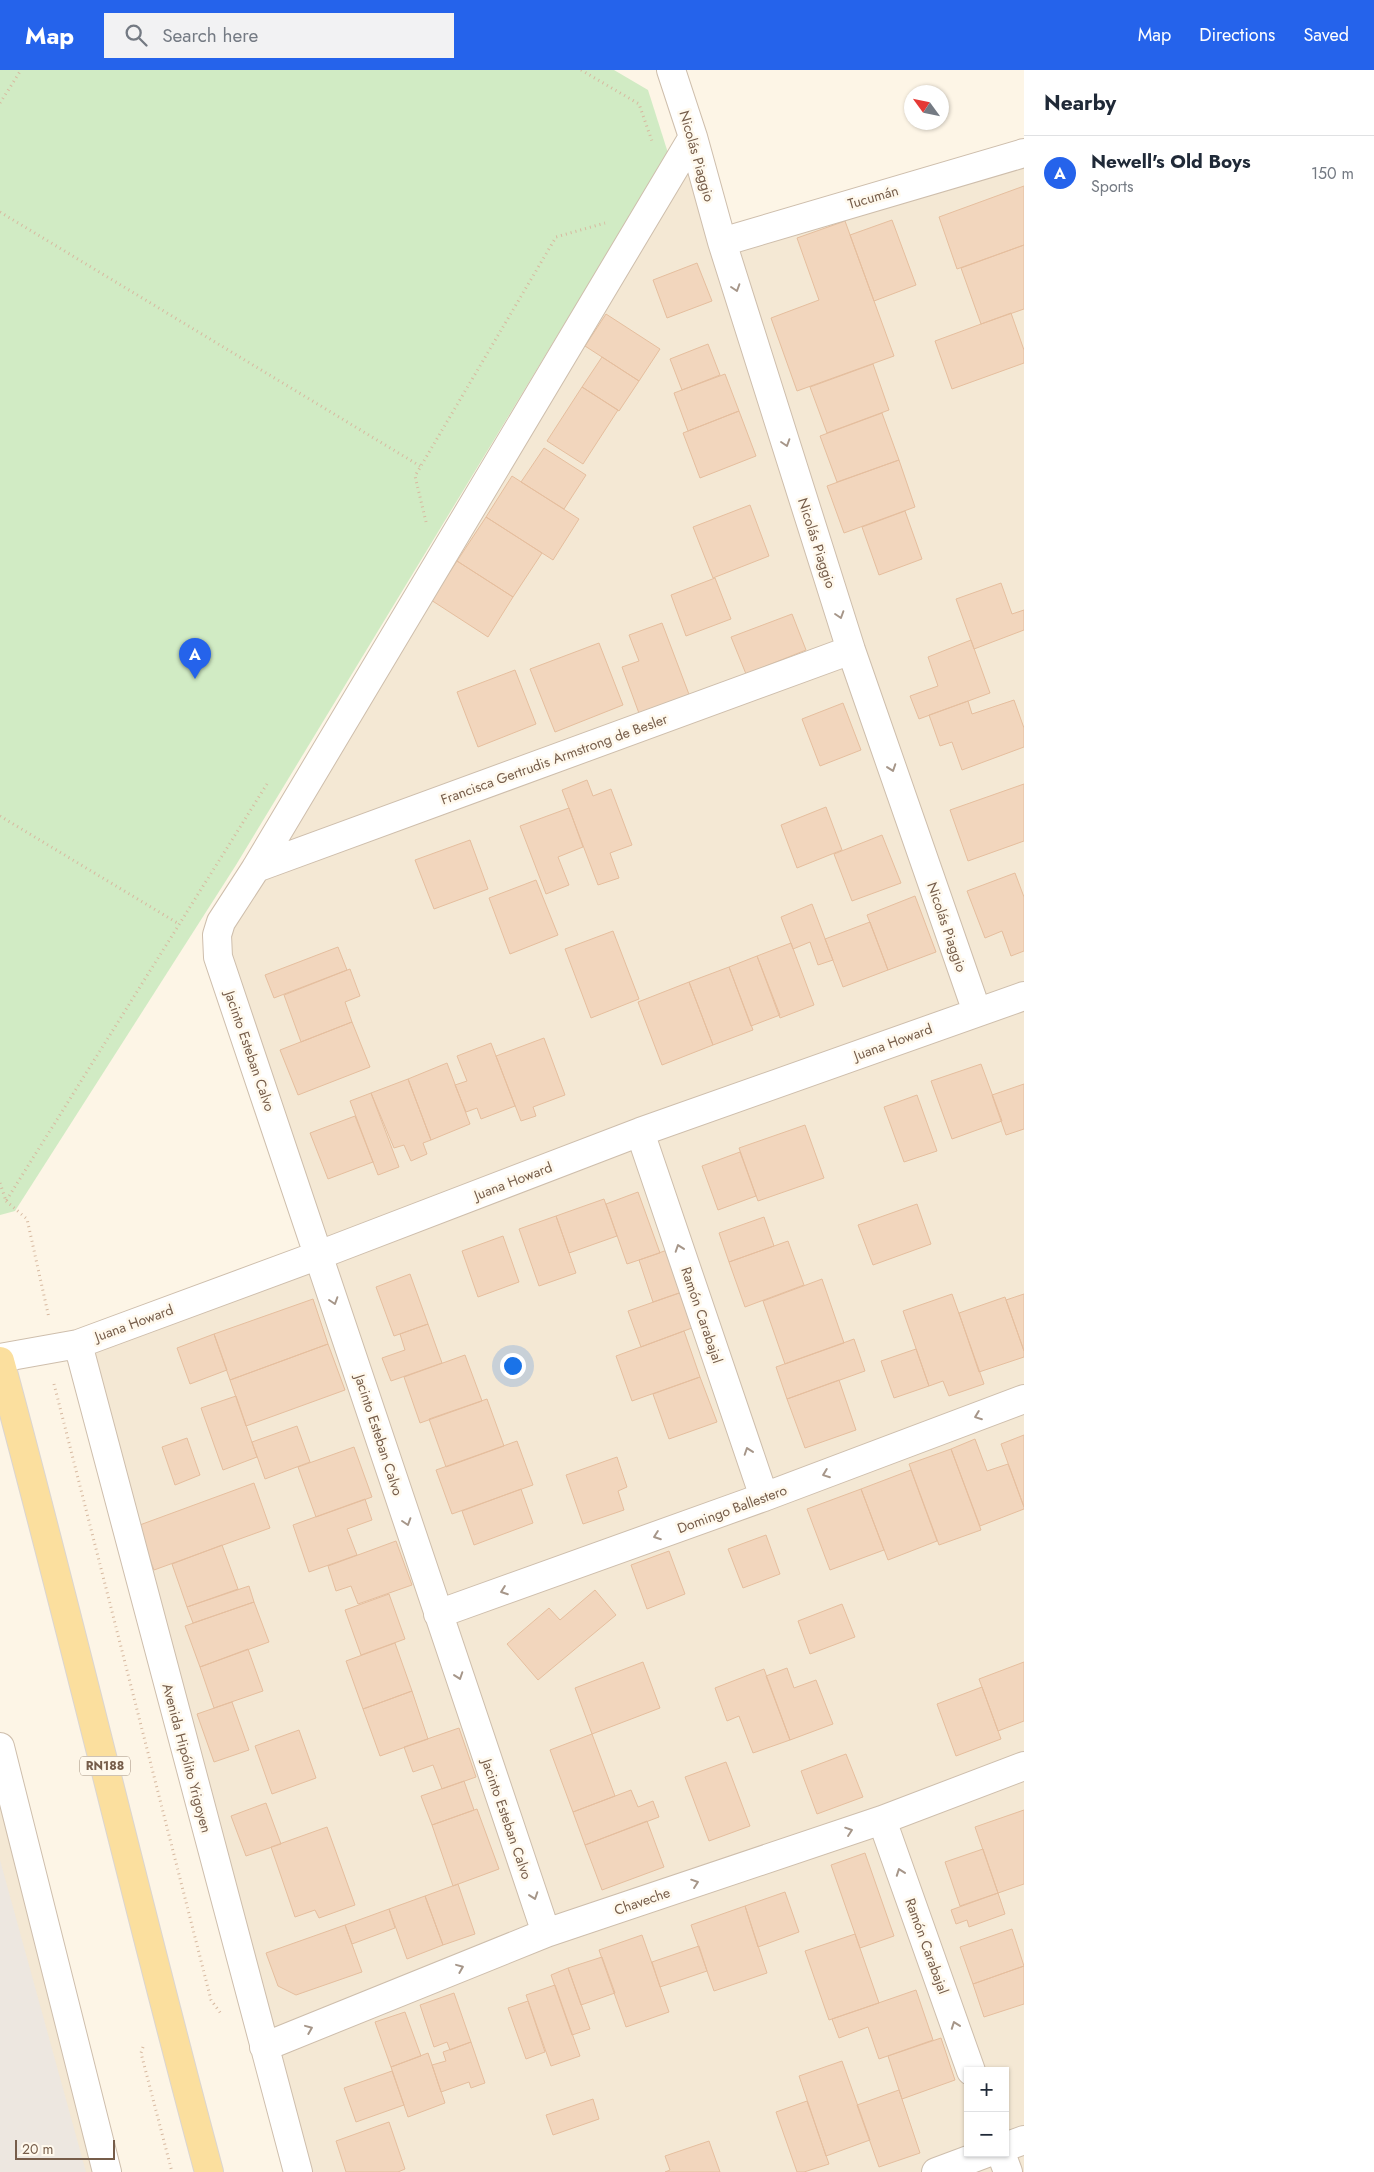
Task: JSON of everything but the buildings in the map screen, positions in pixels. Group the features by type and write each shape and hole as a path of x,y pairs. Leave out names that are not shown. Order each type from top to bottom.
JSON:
{"main road":[{"name":"RN188","path":"0,1360 209,2172"}],"street":[{"name":"Nicolás Piaggio","path":"670,70 693,137 722,242 851,650 977,1012"},
{"path":"256,868 693,137"},
{"name":"Tucumán","path":"722,242 1024,153"},
{"name":"Francisca Gertrudis Armstrong de Besler","path":"256,868 851,650"},
{"name":"Jacinto Esteban Calvo","path":"256,868 221,922 217,935 218,957 546,1934"},
{"name":"Juana Howard","path":"0,1360 78,1344 319,1255 640,1132 1024,996"},
{"name":"Ramón Carabajal","path":"640,1132 764,1498"},
{"name":"Avenida Hipólito Yrigoyen","path":"78,1344 298,2172"},
{"name":"Domingo Ballestero","path":"438,1614 764,1498 1024,1399"},
{"path":"0,1747 106,2172"},
{"name":"Chaveche","path":"264,2047 546,1934 882,1820 1024,1766"},
{"name":"Ramón Carabajal","path":"882,1820 970,2067"},
{"path":"1009,2146 1024,2140"},
{"path":"936,2172 976,2157"},
{"path":"1002,2157 1008,2172"}],"path":[{"path":"0,103 20,70"},
{"path":"581,70 639,104 656,151"},
{"path":"0,212 420,466"},
{"path":"428,527 414,476 556,236 607,222"},
{"path":"0,1183 6,1200 269,781"},
{"path":"0,816 179,924"}],"shaded area":[{"path":"693,137 722,241 1024,153 1024,2172 298,2172 78,1344 319,1255 217,935"},
{"path":"0,1747 107,2172 0,2172"},
{"path":"0,1860 86,2172 0,2172"}],"green space":[{"path":"0,70 614,70 648,90 668,153 236,865 15,1211 0,1215"}],"place":[{"name":"Newell's Old Boys","path":"195,679"}]}
